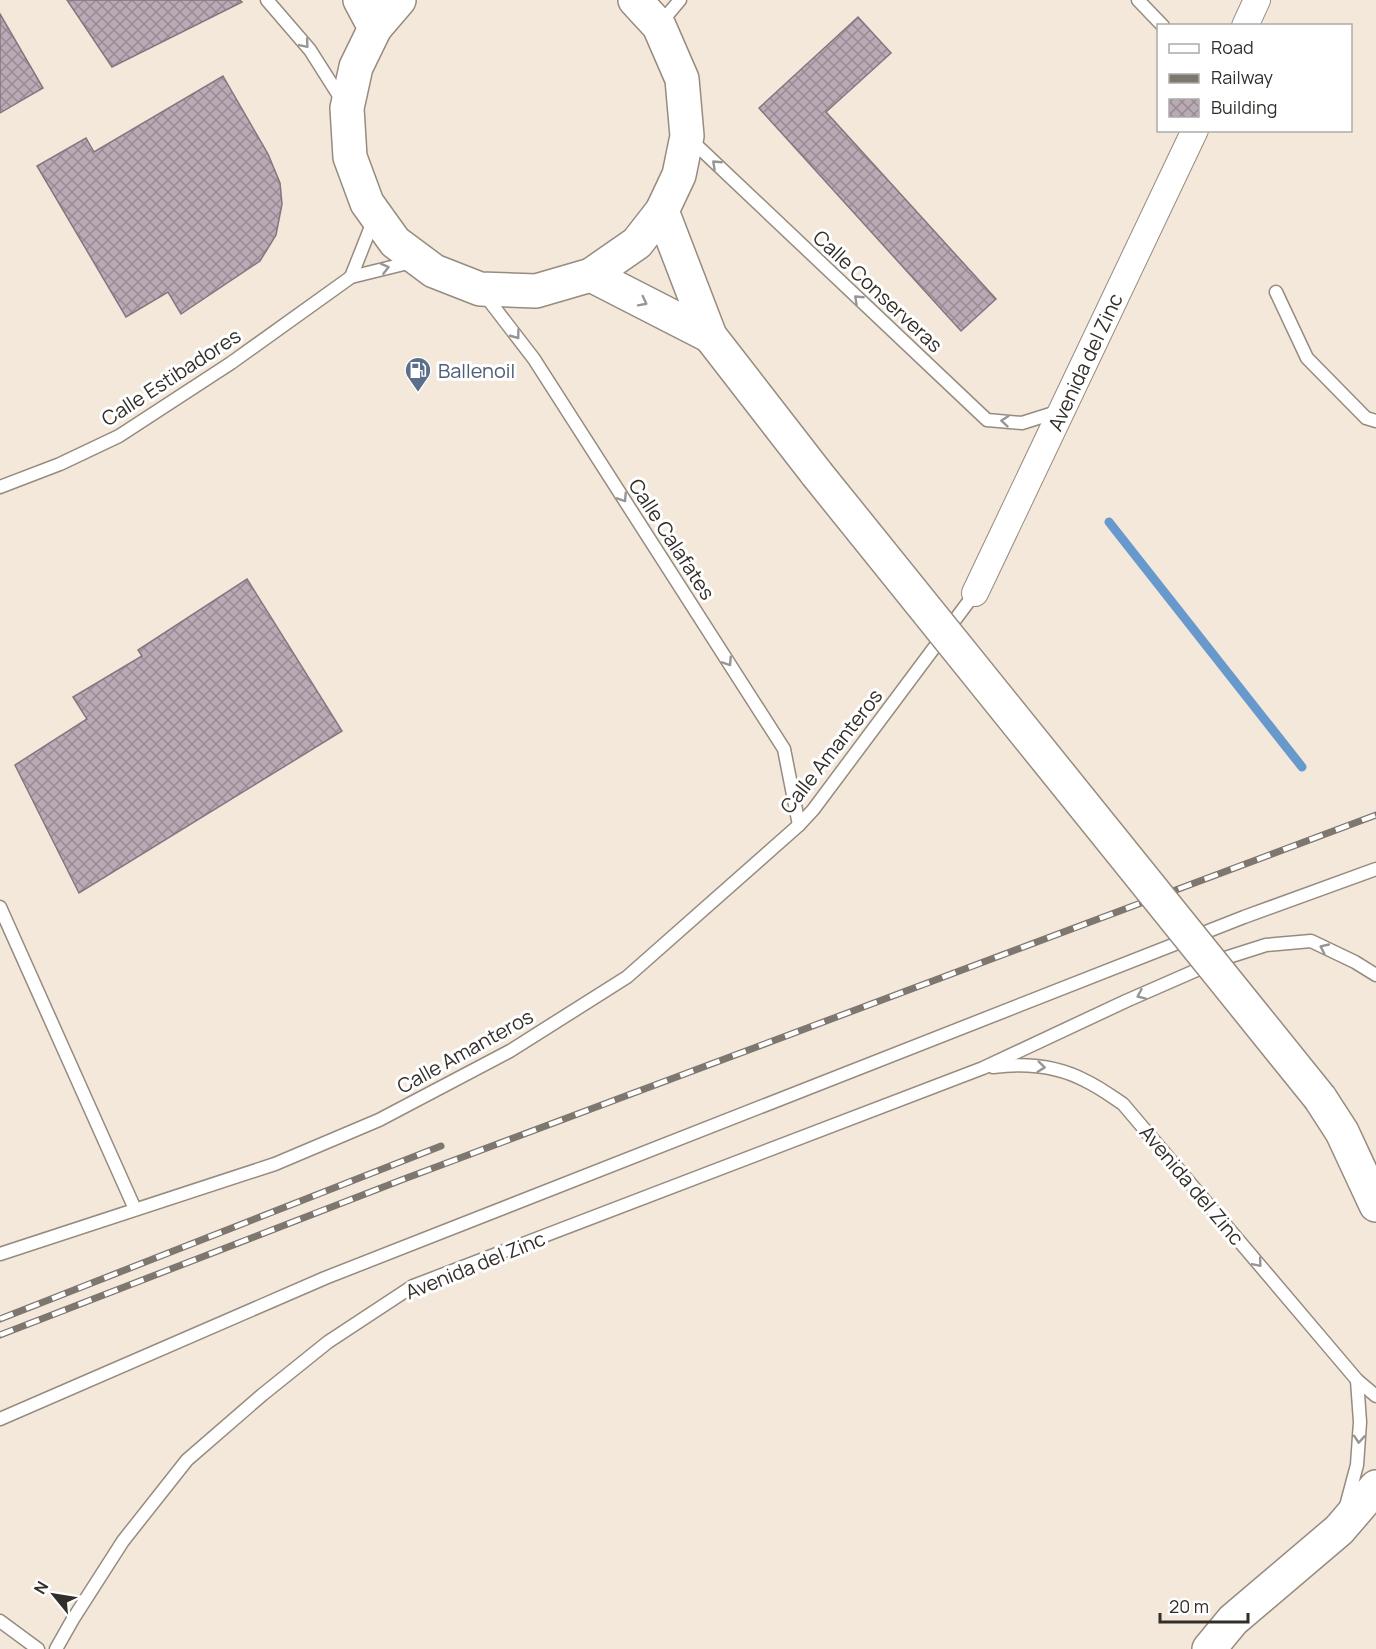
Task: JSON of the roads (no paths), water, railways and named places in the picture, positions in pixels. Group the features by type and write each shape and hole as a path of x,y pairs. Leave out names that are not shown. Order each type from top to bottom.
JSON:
{"main road":[{"path":"399,0 368,14 347,108 350,157 367,203 395,242 434,271 480,289 536,291 591,275 637,243 662,211 679,175 687,136 682,79 659,26 635,0"},
{"path":"662,211 710,336 817,474 1320,1098 1342,1132 1376,1205"},
{"path":"591,275 710,336"},
{"path":"1342,1132 1376,1157"},
{"path":"1209,1649 1233,1620 1339,1530 1376,1487"},
{"path":"1339,1530 1376,1516"}],"street":[{"path":"1246,24 1257,0"},
{"name":"Avenida del Zinc","path":"975,593 1194,132"}],"lane":[{"path":"267,0 310,50 347,108"},
{"path":"659,26 680,0"},
{"path":"1138,0 1161,24"},
{"name":"Calle Conserveras","path":"687,136 987,420 1022,423 1061,411"},
{"path":"351,276 376,215"},
{"path":"351,276 419,260"},
{"name":"Calle Estibadores","path":"0,487 60,464 119,436 231,363 351,276"},
{"name":"Calle Calafates","path":"480,289 534,359 784,749 799,825"},
{"path":"1276,292 1307,358 1366,418 1376,421"},
{"name":"Calle Amanteros","path":"0,1254 275,1164 369,1125 510,1051 627,977 799,825 813,810 975,593"},
{"path":"0,1419 325,1278 1244,917 1376,869"},
{"path":"0,907 135,1209"},
{"name":"Avenida del Zinc","path":"56,1649 73,1618 123,1541 187,1460 328,1342 413,1286 983,1068 1222,959 1266,945 1311,941 1376,975"},
{"name":"Avenida del Zinc","path":"983,1068 1015,1064 1056,1069 1085,1080 1123,1104 1357,1380 1376,1396"},
{"path":"1339,1530 1357,1465 1360,1422 1357,1380"},
{"path":"0,1622 38,1649"}],"waterway":[{"path":"1109,522 1302,767"}],"railway":[{"path":"0,1335 404,1179 1376,815"},
{"path":"0,1319 441,1146"}],"place":[{"name":"Ballenoil","path":"418,393"}]}
